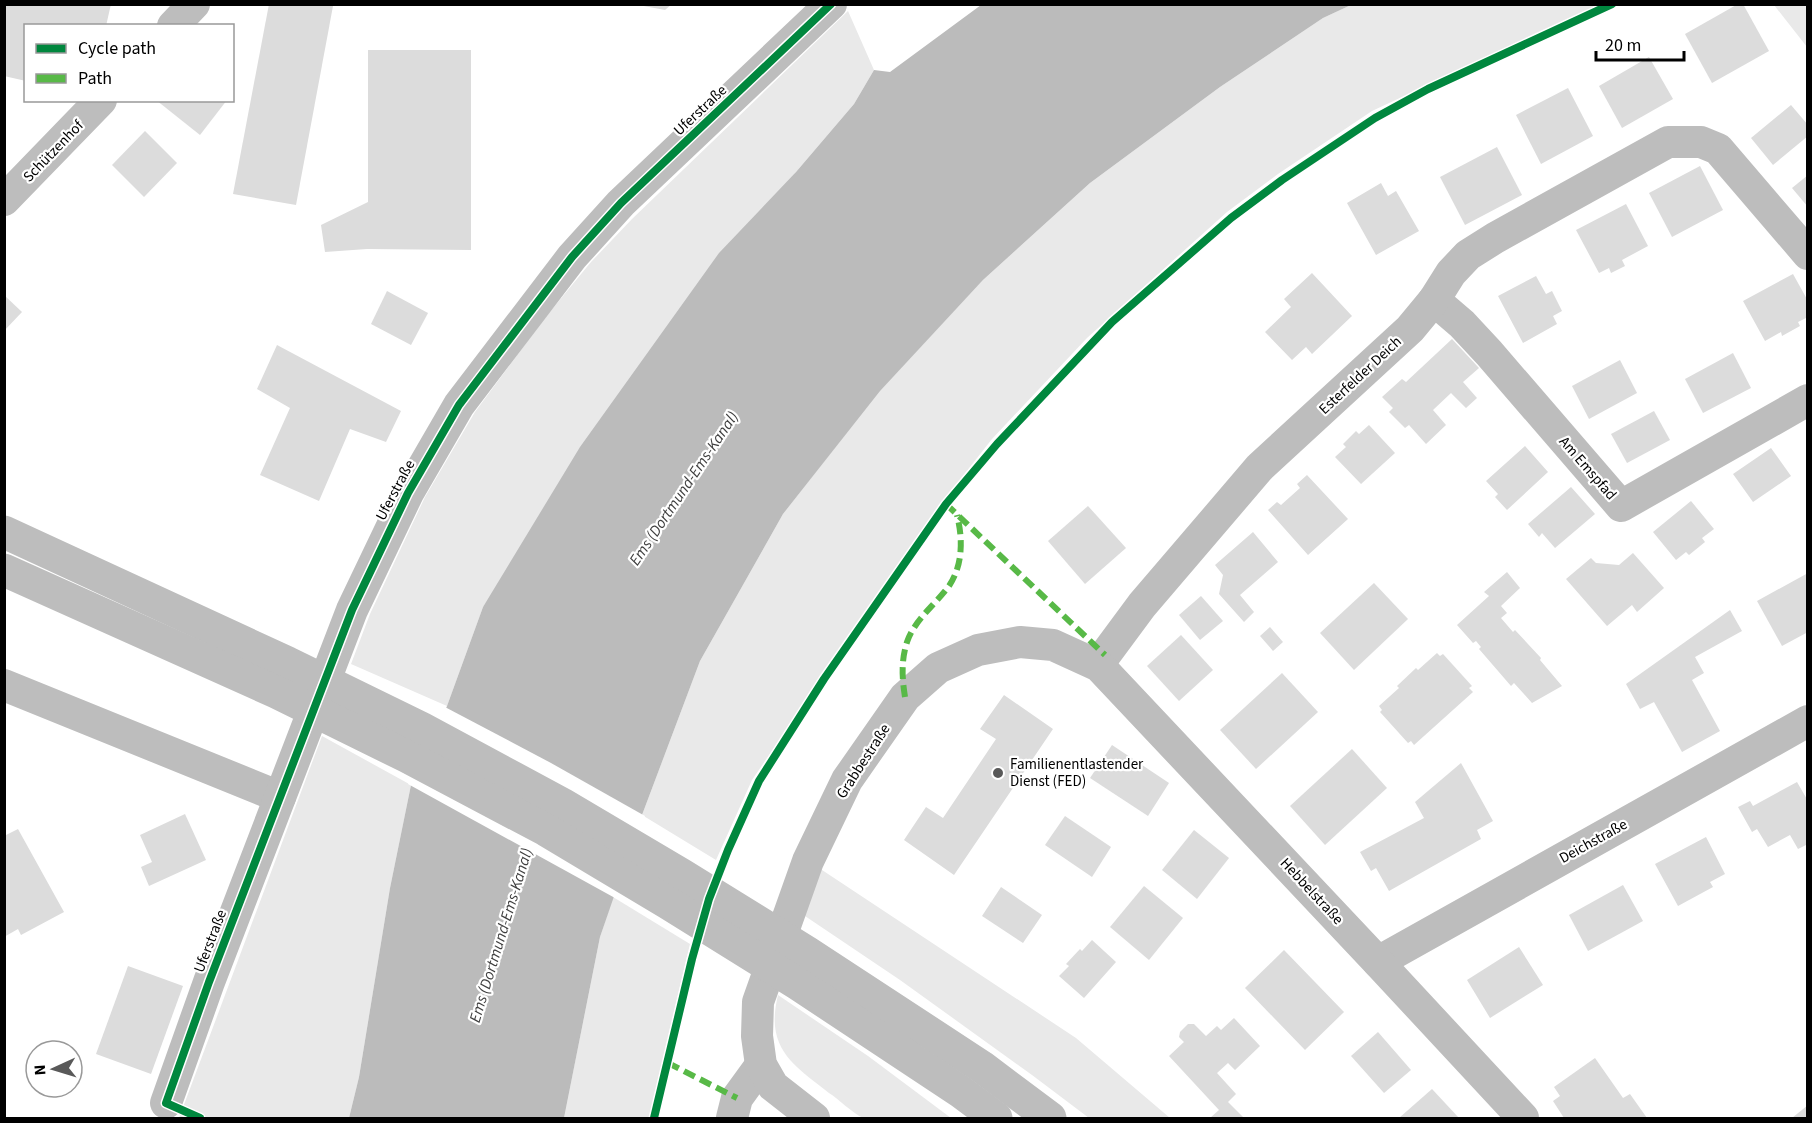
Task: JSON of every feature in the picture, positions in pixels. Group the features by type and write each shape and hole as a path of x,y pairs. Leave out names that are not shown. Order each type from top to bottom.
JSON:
{"highway":[{"path":"4,532 282,677 406,756 546,830 798,984 961,1092 996,1119"},
{"path":"4,570 421,728 562,804 808,953 982,1067 1050,1119"}],"street":[{"path":"175,24 194,4"},
{"name":"Uferstraße","path":"166,1103 209,982 366,578 408,492 459,405 572,256 621,203 831,4"},
{"name":"Schützenhof","path":"4,201 99,102"},
{"name":"Esterfelder Deich","path":"1099,666 1142,605 1260,467 1410,329 1434,300 1451,273 1468,255 1668,142 1701,142 1718,149 1808,254"},
{"name":"Am Emspfad","path":"1434,300 1462,324 1621,506 1808,400"},
{"name":"Grabbestraße","path":"814,1119 773,1086 761,1065 757,1036 758,1002 808,861 848,780 905,698 938,668 978,650 1020,642 1053,645 1099,666"},
{"name":"Hebbelstraße","path":"1099,666 1523,1119"},
{"path":"4,685 280,797"},
{"name":"Deichstraße","path":"1378,962 1808,721"},
{"path":"732,1119 737,1098 761,1065"}],"shaded area":[{"path":"1351,5 1599,5 1372,111 1278,174 1227,212 1087,338 992,439 944,500 752,780 716,860 642,815 700,661 783,514 879,391 983,280 1090,183 1220,87 1323,18"},
{"path":"1774,5 1807,5 1807,47"},
{"path":"848,11 874,70 854,104 796,172 483,607 447,706 351,664 370,614 425,497 475,412 544,319 591,262 632,219"},
{"path":"322,736 411,785 390,888 359,1077 349,1118 179,1118"},
{"path":"819,868 1076,1038 1170,1118 1089,1118 900,980 802,914"},
{"path":"613,897 690,944 649,1118 564,1118 600,937"},
{"path":"778,995 868,1056 951,1118 878,1120 863,1118 854,1113 804,1073 785,1053 775,1029"}],"water":[{"name":"Ems (Dortmund-Ems-Kanal)","path":"981,5 1351,5 1323,18 1220,87 1090,183 983,280 880,391 783,514 700,661 642,815 600,937 564,1118 349,1118 359,1077 390,888 411,785 447,706 483,607 580,447 719,253 796,172 854,104 874,70 890,72"}],"pier":[{"path":"443,706 645,816 615,898 408,784"}],"building":[{"path":"4,4 111,4 106,24 24,24 24,81 4,76"},
{"path":"269,4 333,6 296,205 233,194"},
{"path":"633,4 672,4 665,10"},
{"path":"1738,4 1743,4 1769,51 1712,83 1685,34"},
{"path":"368,50 471,50 471,250 367,249 325,252 321,225 368,202"},
{"path":"1649,57 1673,99 1622,128 1599,86"},
{"path":"1568,88 1593,136 1541,164 1516,115"},
{"path":"159,102 225,102 200,135"},
{"path":"1791,105 1808,125 1808,136 1773,165 1751,138"},
{"path":"145,131 177,163 144,197 112,165"},
{"path":"1497,147 1522,195 1465,225 1440,177"},
{"path":"1700,166 1723,210 1672,237 1649,193"},
{"path":"1808,175 1808,207 1792,188"},
{"path":"1381,183 1388,196 1396,191 1419,231 1376,255 1347,203"},
{"path":"1626,204 1648,246 1622,260 1625,266 1611,273 1609,268 1599,273 1576,230"},
{"path":"1312,273 1352,316 1312,354 1306,347 1292,360 1265,332 1291,307 1284,299"},
{"path":"1793,274 1808,301 1808,317 1798,322 1800,326 1782,336 1781,332 1765,341 1743,301"},
{"path":"1536,276 1546,294 1552,291 1562,311 1553,316 1557,324 1523,343 1498,296"},
{"path":"387,291 428,313 411,345 371,324"},
{"path":"4,295 22,312 4,331"},
{"path":"1452,339 1479,368 1463,382 1477,398 1466,408 1451,393 1433,410 1446,425 1426,444 1409,425 1405,428 1389,412 1393,408 1382,397 1402,379 1406,382"},
{"path":"277,345 401,411 386,442 350,429 319,501 260,475 290,408 257,389"},
{"path":"1733,353 1751,388 1703,413 1685,379"},
{"path":"1620,360 1637,393 1589,419 1572,386"},
{"path":"1654,411 1670,440 1627,463 1611,434"},
{"path":"1369,425 1395,453 1361,484 1335,457 1346,447 1343,444 1356,431 1359,434"},
{"path":"1525,446 1548,472 1507,510 1495,497 1498,494 1486,481"},
{"path":"1771,448 1791,476 1753,502 1733,474"},
{"path":"1307,475 1348,519 1308,555 1268,510 1277,502 1281,505 1300,488 1297,484"},
{"path":"1571,487 1595,514 1555,548 1542,533 1539,537 1528,524"},
{"path":"1691,501 1714,529 1702,538 1705,542 1689,555 1686,552 1676,560 1653,532"},
{"path":"1088,506 1126,548 1085,584 1048,541"},
{"path":"1253,532 1278,562 1240,595 1254,612 1244,622 1219,594 1223,575 1215,565"},
{"path":"1633,553 1664,588 1637,612 1632,605 1607,626 1566,579 1591,558 1596,563 1619,565"},
{"path":"1507,572 1520,588 1501,606 1507,613 1501,618 1541,658 1540,660 1562,686 1532,703 1514,683 1511,686 1479,649 1481,647 1476,641 1473,643 1457,625 1489,596 1484,592"},
{"path":"1808,573 1808,632 1782,646 1757,601"},
{"path":"1374,583 1408,619 1354,670 1320,633"},
{"path":"1201,596 1223,621 1200,640 1179,615"},
{"path":"1730,610 1742,631 1695,657 1704,673 1692,680 1720,731 1682,752 1654,702 1640,709 1626,684"},
{"path":"1270,627 1283,642 1273,651 1260,636"},
{"path":"1181,635 1213,670 1179,701 1147,666"},
{"path":"1437,653 1440,656 1443,654 1472,686 1469,688 1473,692 1414,745 1411,741 1408,743 1380,712 1382,710 1379,706 1416,668 1418,670"},
{"path":"1282,673 1318,712 1256,769 1220,730"},
{"name":"Familienentlastender Dienst (FED)","path":"1004,695 1053,729 954,875 904,840 926,807 943,818 996,739 980,729"},
{"path":"1112,745 1169,783 1148,816 1090,778"},
{"path":"1352,749 1387,788 1325,845 1290,806"},
{"path":"1461,763 1493,821 1477,830 1481,839 1389,891 1376,868 1371,871 1360,852 1424,818 1415,802"},
{"path":"1797,782 1808,801 1808,844 1798,849 1790,835 1768,847 1757,829 1752,832 1738,807 1750,801 1753,806"},
{"path":"185,814 206,860 149,886 141,867 152,862 140,835"},
{"path":"1065,816 1111,847 1092,877 1045,845"},
{"path":"18,829 64,912 21,935 18,929 4,937 4,836"},
{"path":"1194,830 1229,858 1197,899 1162,870"},
{"path":"1706,837 1725,874 1710,882 1713,887 1678,906 1655,864"},
{"path":"1623,885 1643,921 1588,951 1569,915"},
{"path":"1144,886 1183,918 1149,960 1110,927"},
{"path":"1001,887 1042,915 1023,943 982,916"},
{"path":"1092,940 1116,962 1084,998 1059,976 1069,966 1066,964"},
{"path":"1519,947 1543,985 1490,1018 1467,980"},
{"path":"1284,950 1344,1012 1305,1050 1245,988"},
{"path":"128,966 183,986 151,1074 96,1054"},
{"path":"1234,1018 1260,1046 1235,1070 1228,1063 1217,1073 1236,1094 1228,1102 1244,1118 1210,1118 1219,1110 1169,1056 1184,1042 1179,1037 1180,1032 1188,1024 1194,1024 1206,1036 1217,1026 1221,1030"},
{"path":"1378,1032 1411,1070 1384,1093 1351,1056"},
{"path":"1595,1058 1623,1098 1630,1094 1647,1118 1564,1118 1553,1101 1560,1096 1554,1087"},
{"path":"1432,1089 1459,1118 1399,1118"},
{"path":"1808,1105 1808,1118 1792,1118"}],"marked path":[{"path":"946,504 1105,655"},
{"path":"905,697 903,670 907,642 920,619 949,586 957,569 961,542 957,515"},
{"path":"668,1063 737,1098"}],"cycle path":[{"path":"200,1118 166,1103 209,982 352,610 408,493 459,405 572,257 621,203 831,4"},
{"path":"654,1118 692,959 709,899 759,781 824,679 946,504 997,444 1112,322 1231,218 1282,180 1375,118 1428,89 1612,4"}],"place":[{"name":"Familienentlastender Dienst (FED)","path":"998,773"}]}
